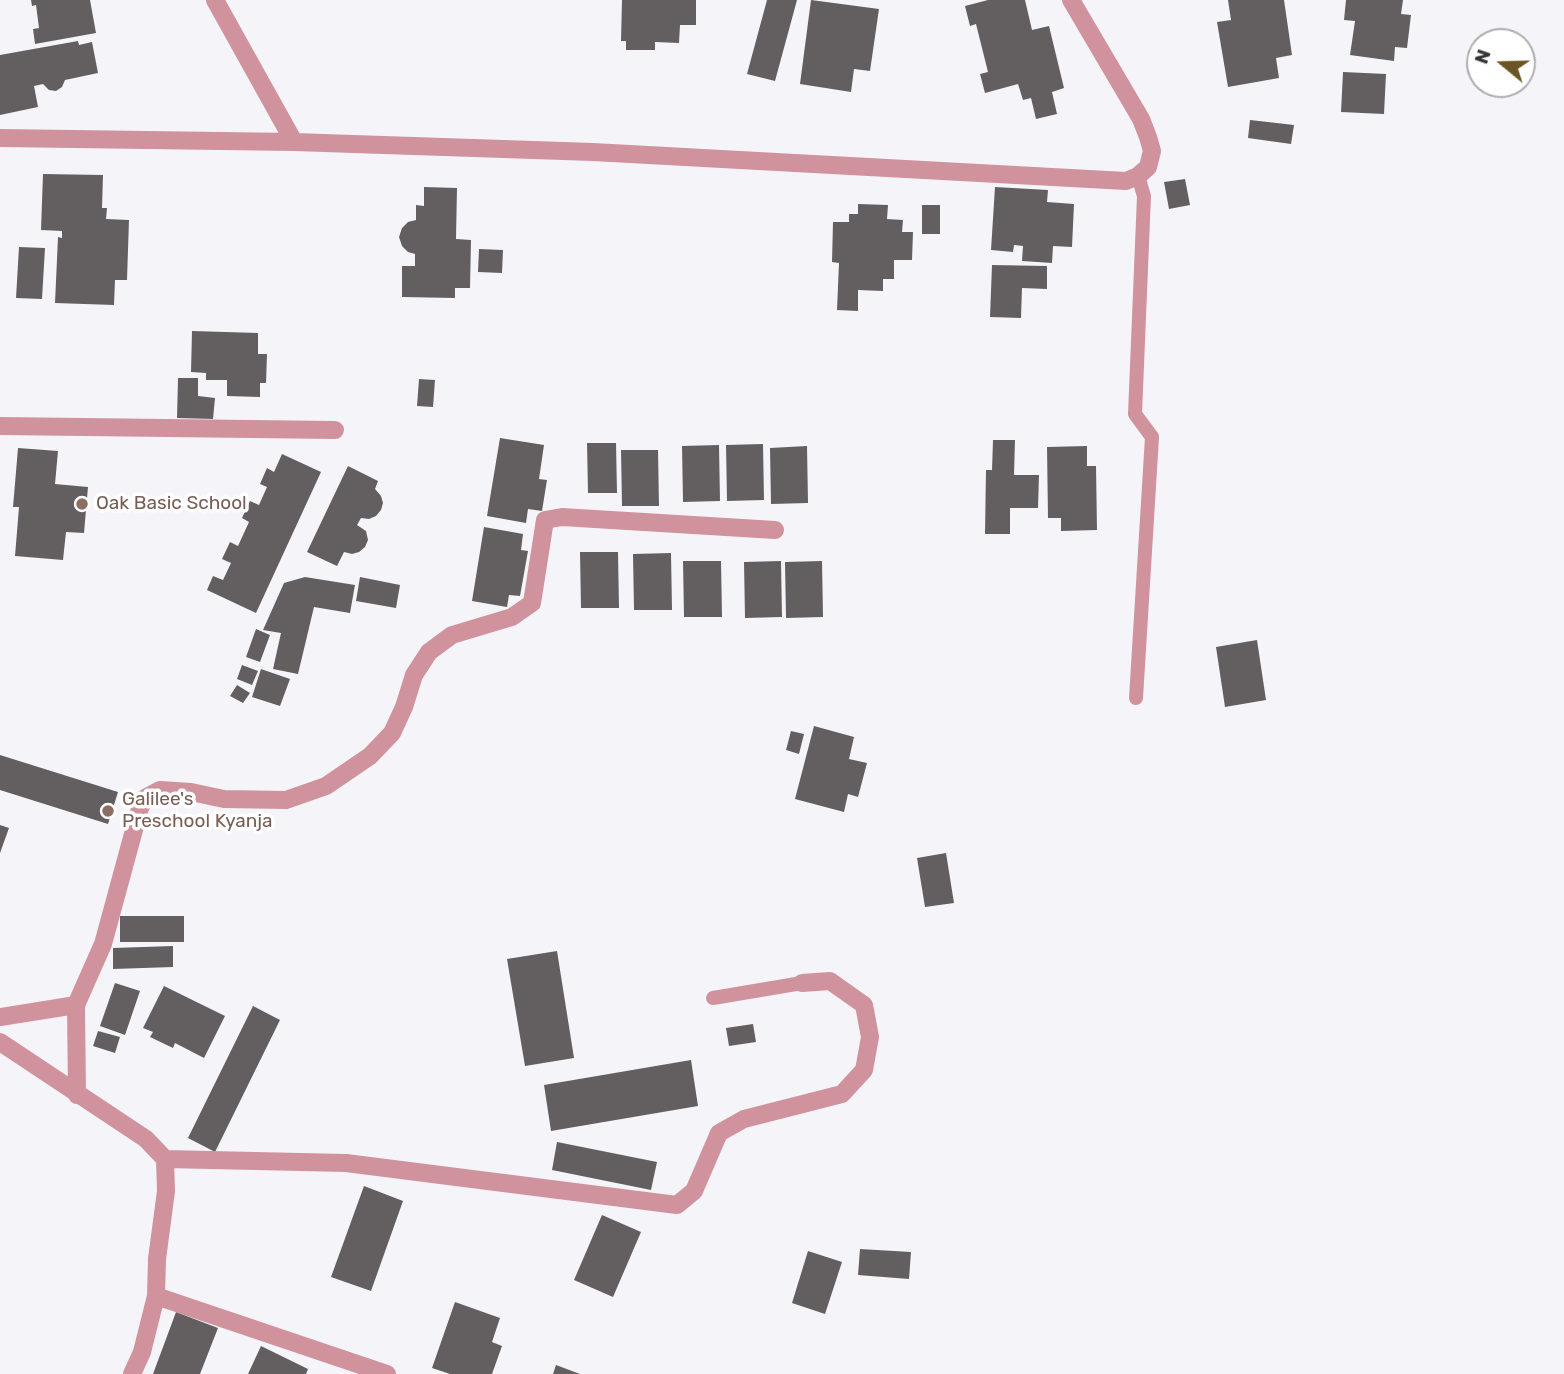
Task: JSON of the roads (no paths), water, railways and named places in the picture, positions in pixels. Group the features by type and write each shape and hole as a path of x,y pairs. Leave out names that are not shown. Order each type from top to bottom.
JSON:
{"street":[{"path":"215,0 294,142"},
{"path":"0,138 294,142 593,152 1126,181 1138,176 1148,167 1152,151 1148,137 1141,119 1071,0"},
{"path":"0,426 335,430"},
{"path":"78,1095 76,1005 103,944 145,798 160,790 191,792 224,799 286,800 326,786 370,756 392,733 404,708 414,675 429,652 452,635 512,617 532,603 545,520 562,517 775,530"},
{"path":"165,1159 346,1163 677,1205 694,1191 719,1133 744,1119 842,1094 864,1070 870,1037 864,1005 830,981 802,983"},
{"path":"0,1017 76,1005"},
{"path":"0,1042 146,1139 165,1159 166,1191 157,1259 156,1296 142,1352 132,1374"},
{"path":"156,1296 387,1374"}],"lane":[{"path":"1136,698 1152,437 1135,414 1144,196 1138,176"},
{"path":"713,998 802,983"}],"place":[{"name":"Oak Basic School","path":"82,504"},
{"name":"Galilee's Preschool Kyanja","path":"108,811"}]}
